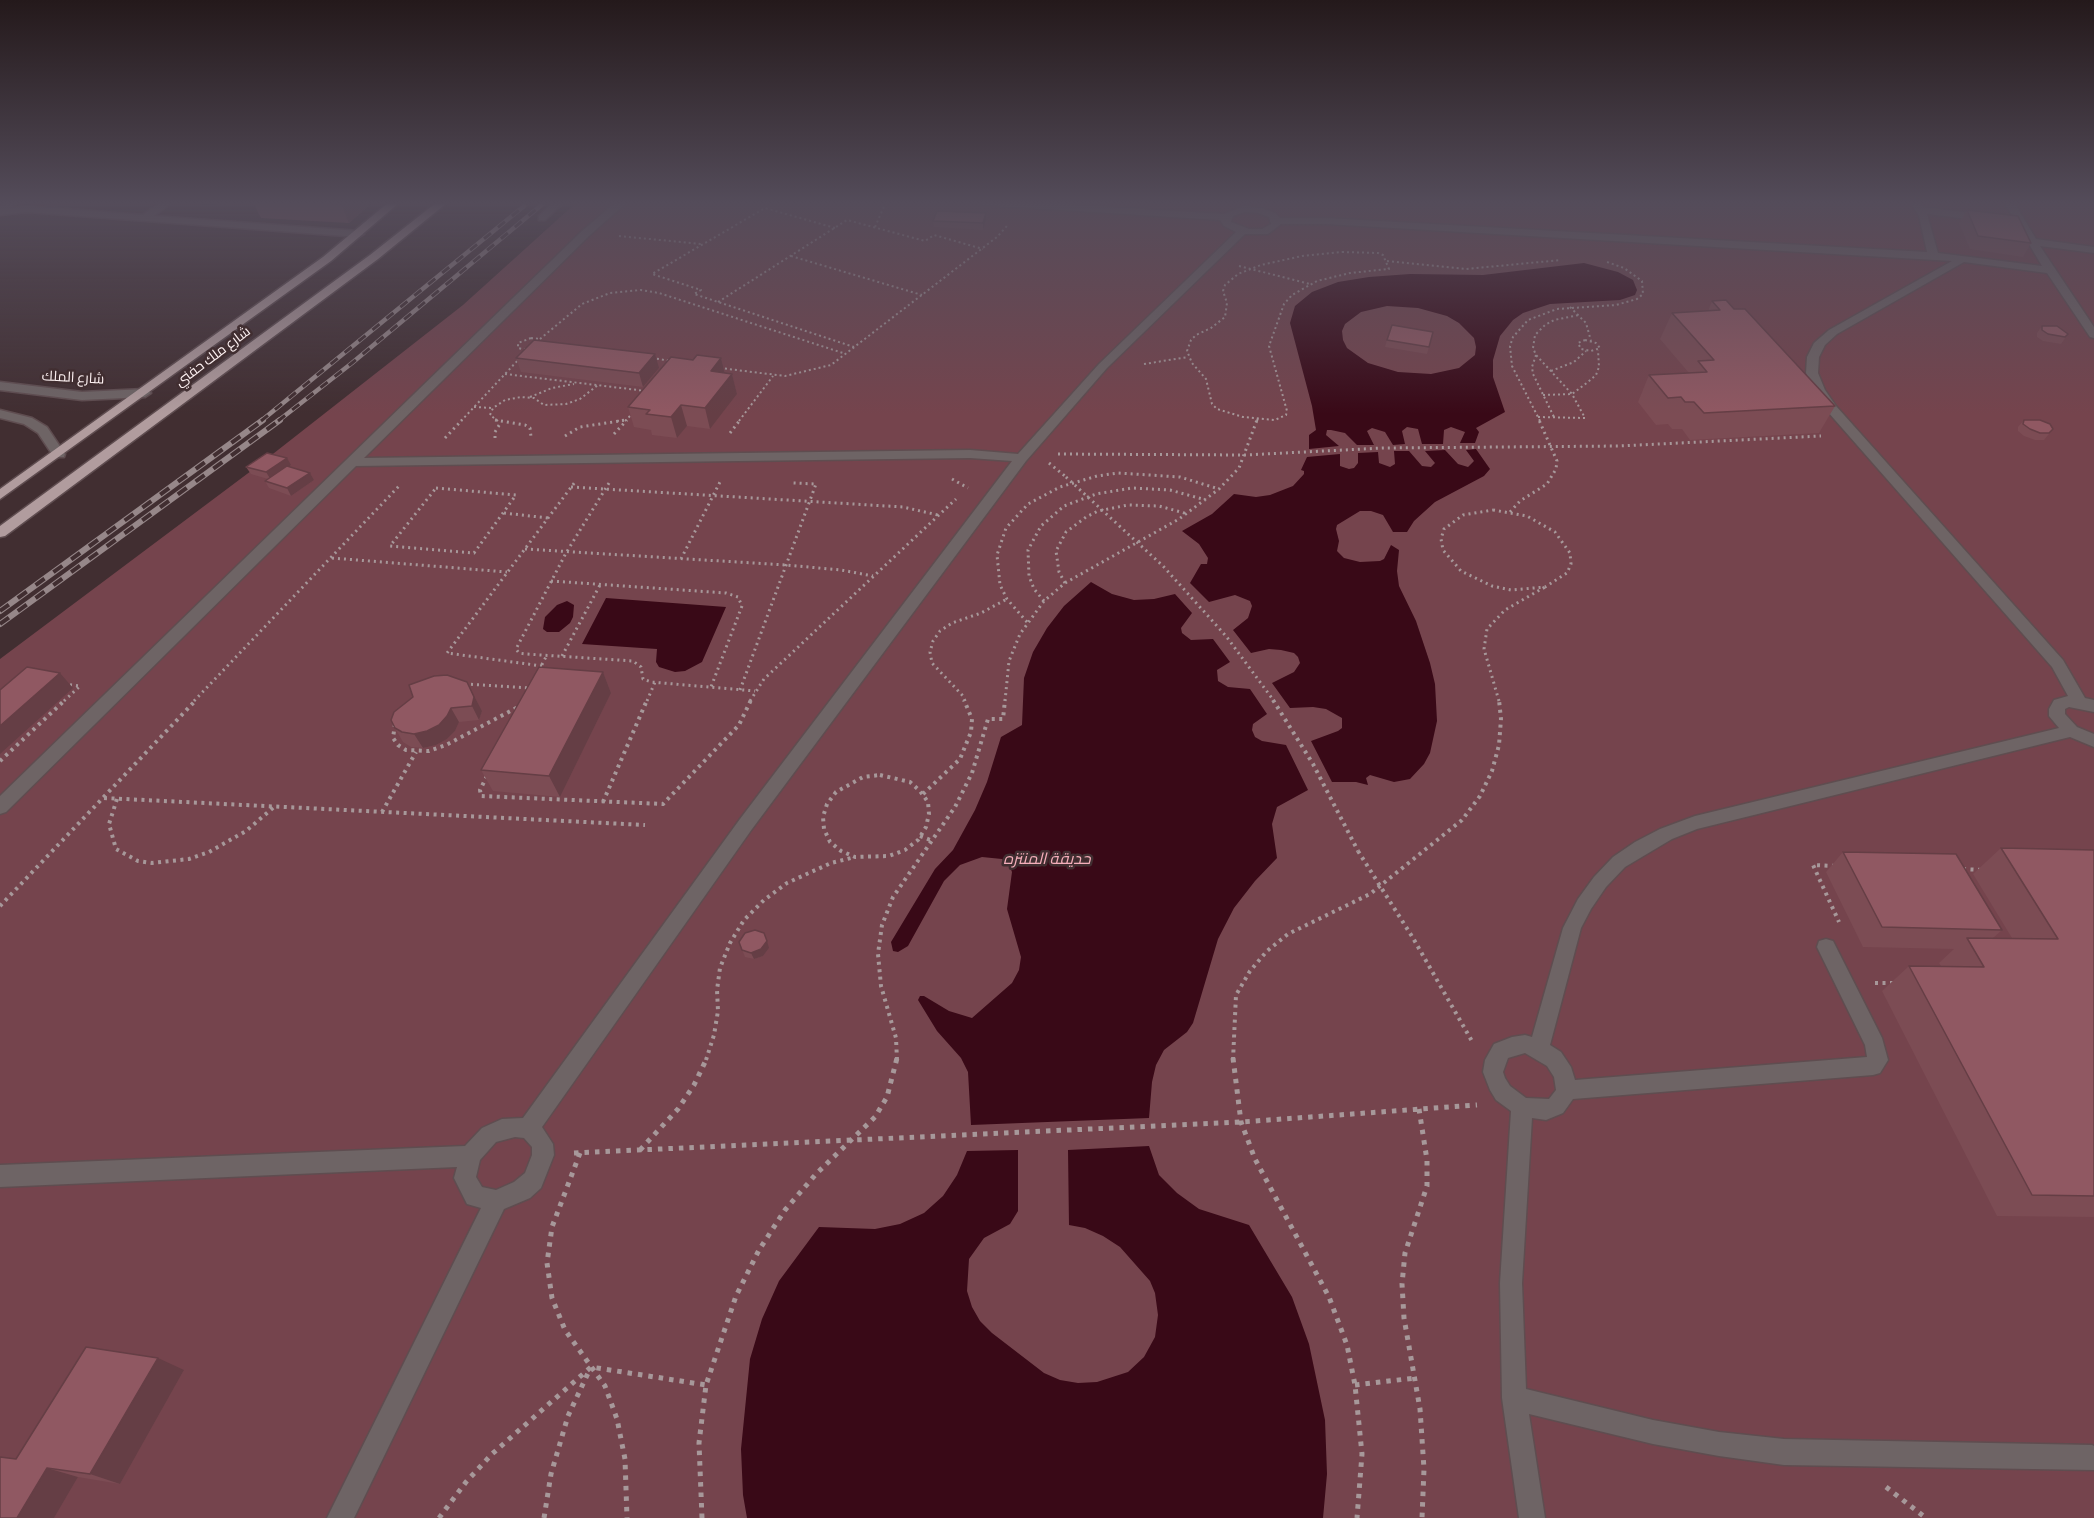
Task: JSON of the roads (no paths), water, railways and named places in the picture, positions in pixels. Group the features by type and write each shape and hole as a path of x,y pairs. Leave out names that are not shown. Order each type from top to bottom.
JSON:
{"highway":[{"name":"شارع ملك حفني","path":"0,495 145,393 307,273"},
{"name":"شارع ملك حفني","path":"0,533 353,273"}],"street":[{"path":"0,807 545,273"},
{"path":"528,1129 746,824 1025,453 1103,366 1199,273"},
{"path":"1938,273 1833,332 1820,343 1812,357 1812,373 1819,390 1855,434 2058,664 2086,704"},
{"path":"2051,273 2094,335"},
{"name":"شارع الملك","path":"0,386 82,396 145,393"},
{"path":"0,414 28,421 43,430 59,454"},
{"path":"353,462 1025,453"},
{"path":"2086,704 2060,704 2057,716 2071,731 2094,741"},
{"path":"1539,1049 1563,956 1572,928 1584,904 1619,862 1641,847 1695,823 2071,731"},
{"path":"1566,1090 1873,1066 1878,1060 1878,1053 1826,947"},
{"path":"1525,1044 1539,1049 1554,1059 1564,1074 1566,1090 1563,1099 1556,1106 1546,1110 1517,1105 1503,1093 1493,1072 1495,1060 1501,1051 1525,1044"},
{"path":"1517,1105 1511,1283 1514,1398 1532,1518"},
{"path":"515,1127 528,1129 542,1144 543,1155 533,1180 522,1190 496,1201 475,1196 468,1188 465,1178 470,1156 478,1145 502,1129 515,1127"},
{"path":"0,1176 470,1156"},
{"path":"340,1518 496,1201"},
{"path":"1514,1398 1653,1432 1784,1452 2092,1458"}],"railway":[{"path":"261,421 442,273"},
{"path":"278,421 460,273"},
{"path":"0,611 263,420"},
{"path":"0,624 280,420"}],"park label":[{"name":"حديقة المنتزه","path":"1047,860"}]}
